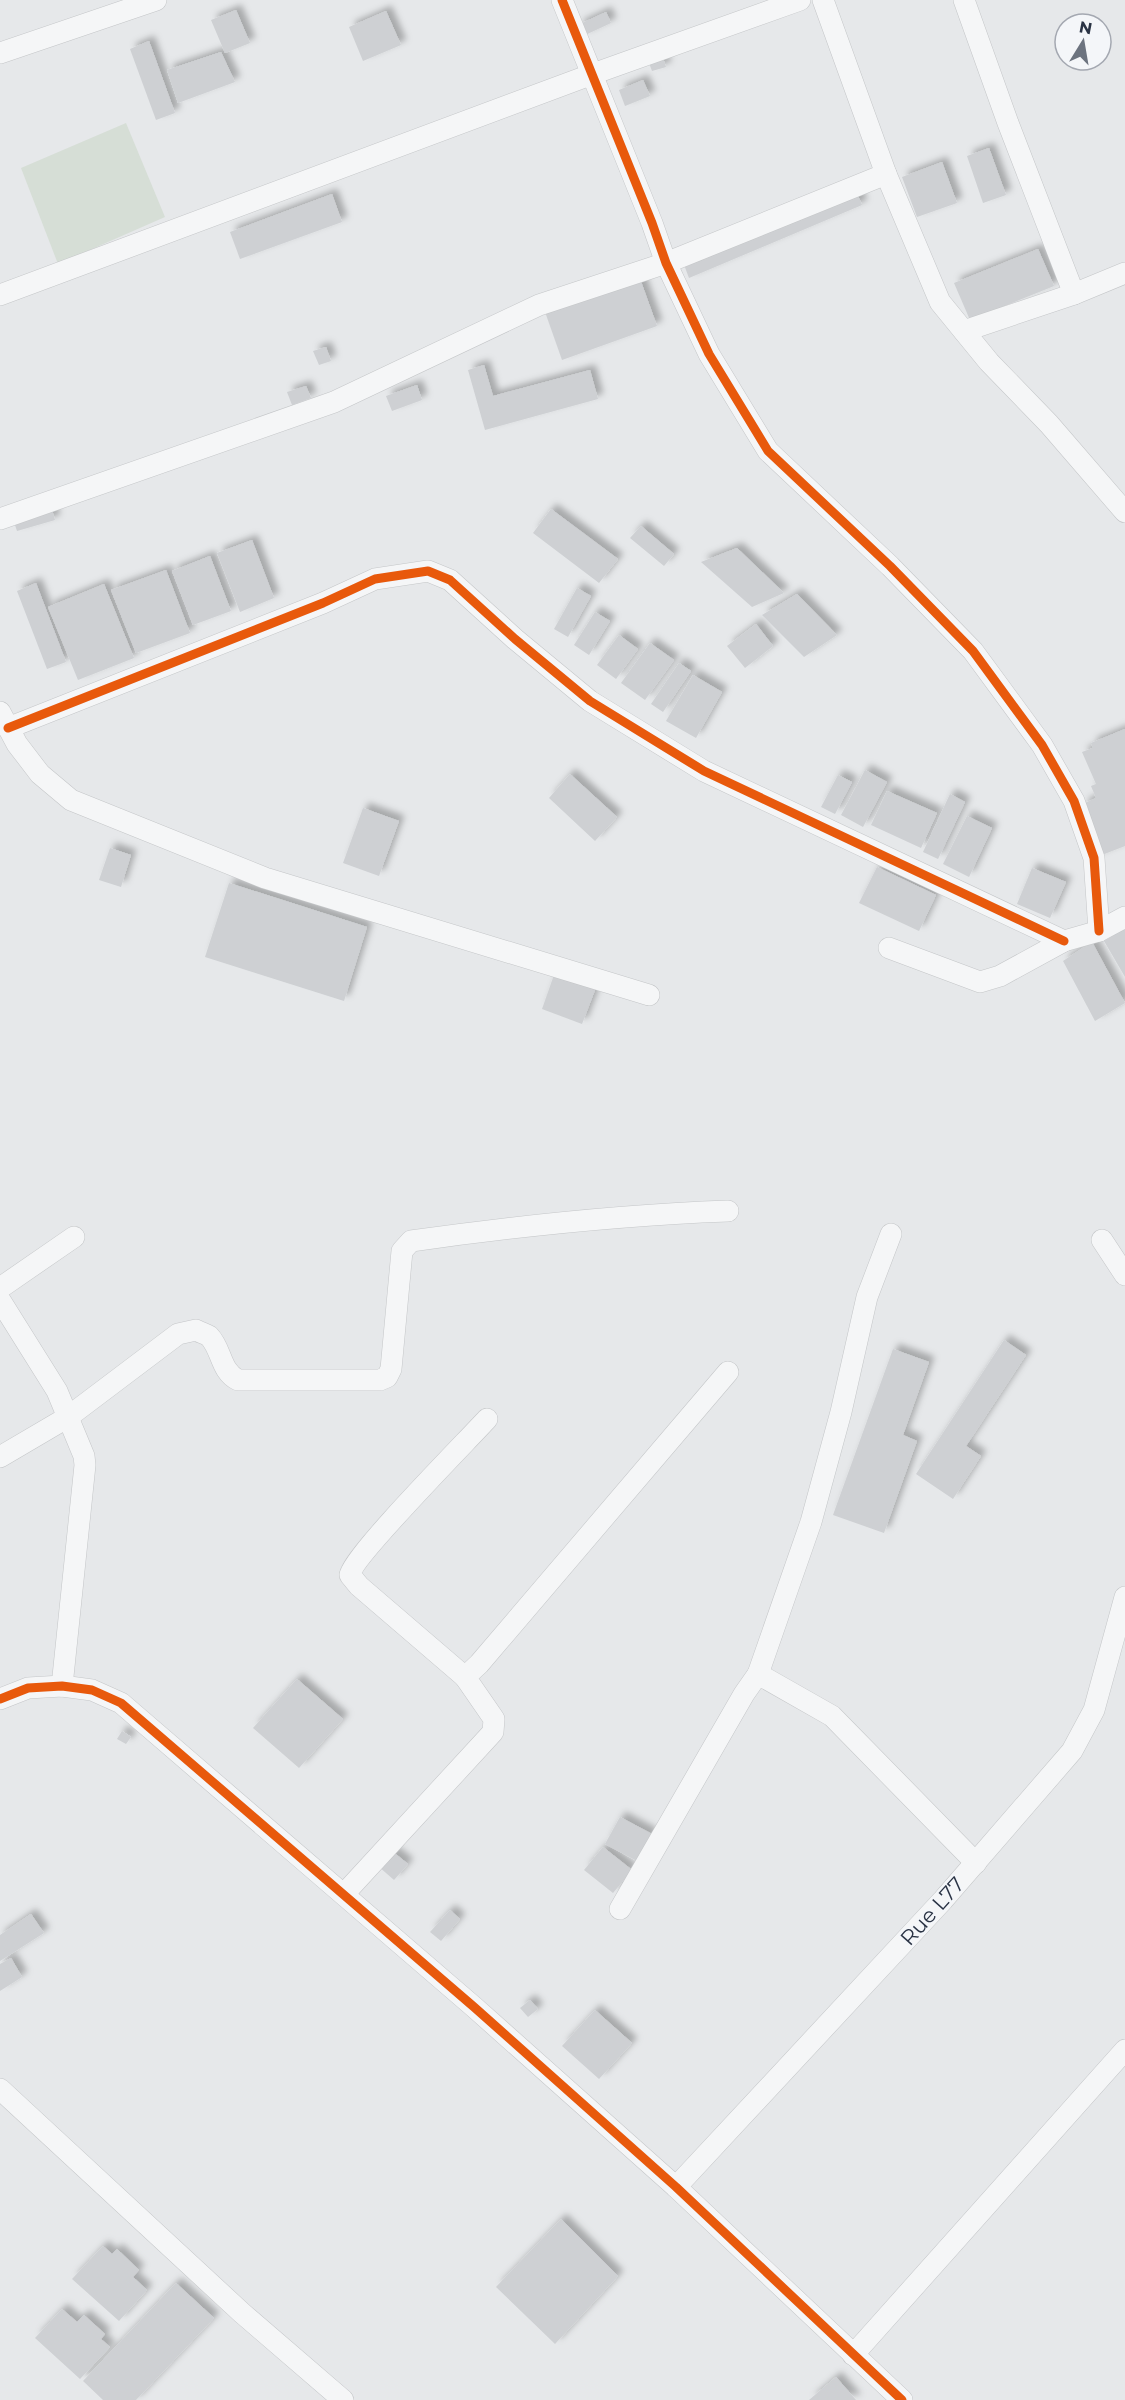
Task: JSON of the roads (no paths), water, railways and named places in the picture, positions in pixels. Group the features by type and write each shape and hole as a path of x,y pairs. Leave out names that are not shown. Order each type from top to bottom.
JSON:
{"street":[{"path":"0,53 156,0"},
{"path":"562,0 666,263 709,354 768,451 890,566 973,651 1042,745 1074,801 1094,858 1099,931"},
{"path":"0,295 590,75 800,0"},
{"path":"824,0 886,174 940,302 989,362 1097,477 1125,512"},
{"path":"964,0 1008,123 1074,294"},
{"path":"0,519 334,402 539,305 666,263 886,174"},
{"path":"964,331 1074,294 1125,273"},
{"path":"649,995 264,878 71,800 40,774 17,744 4,720 322,603 375,579 428,571 450,580 515,639 590,701 704,771 1064,941"},
{"path":"889,948 980,982 1000,976 1064,941 1099,931 1125,917"},
{"path":"0,1457 68,1417 178,1334 195,1330 209,1337 225,1369 238,1380 380,1380 387,1377 391,1369 402,1251 411,1241 522,1226 634,1215 728,1211"},
{"path":"620,1909 758,1674 811,1522 841,1412 867,1297 891,1234"},
{"path":"0,1288 74,1237"},
{"path":"1102,1240 1125,1275"},
{"path":"0,1300 57,1390 80,1445 85,1465 62,1686"},
{"path":"465,1677 479,1664 728,1372"},
{"path":"344,1894 493,1732 494,1719 465,1677 359,1586 350,1575 351,1569 374,1542 487,1419"},
{"name":"Rue L77","path":"676,2187 976,1863 1072,1751 1094,1710 1125,1597"},
{"path":"758,1674 832,1716 976,1863"},
{"path":"0,1699 28,1688 62,1686 92,1690 121,1703 344,1894 676,2187 902,2400"},
{"path":"853,2355 1125,2050"},
{"path":"0,2089 242,2313 342,2400"}]}
